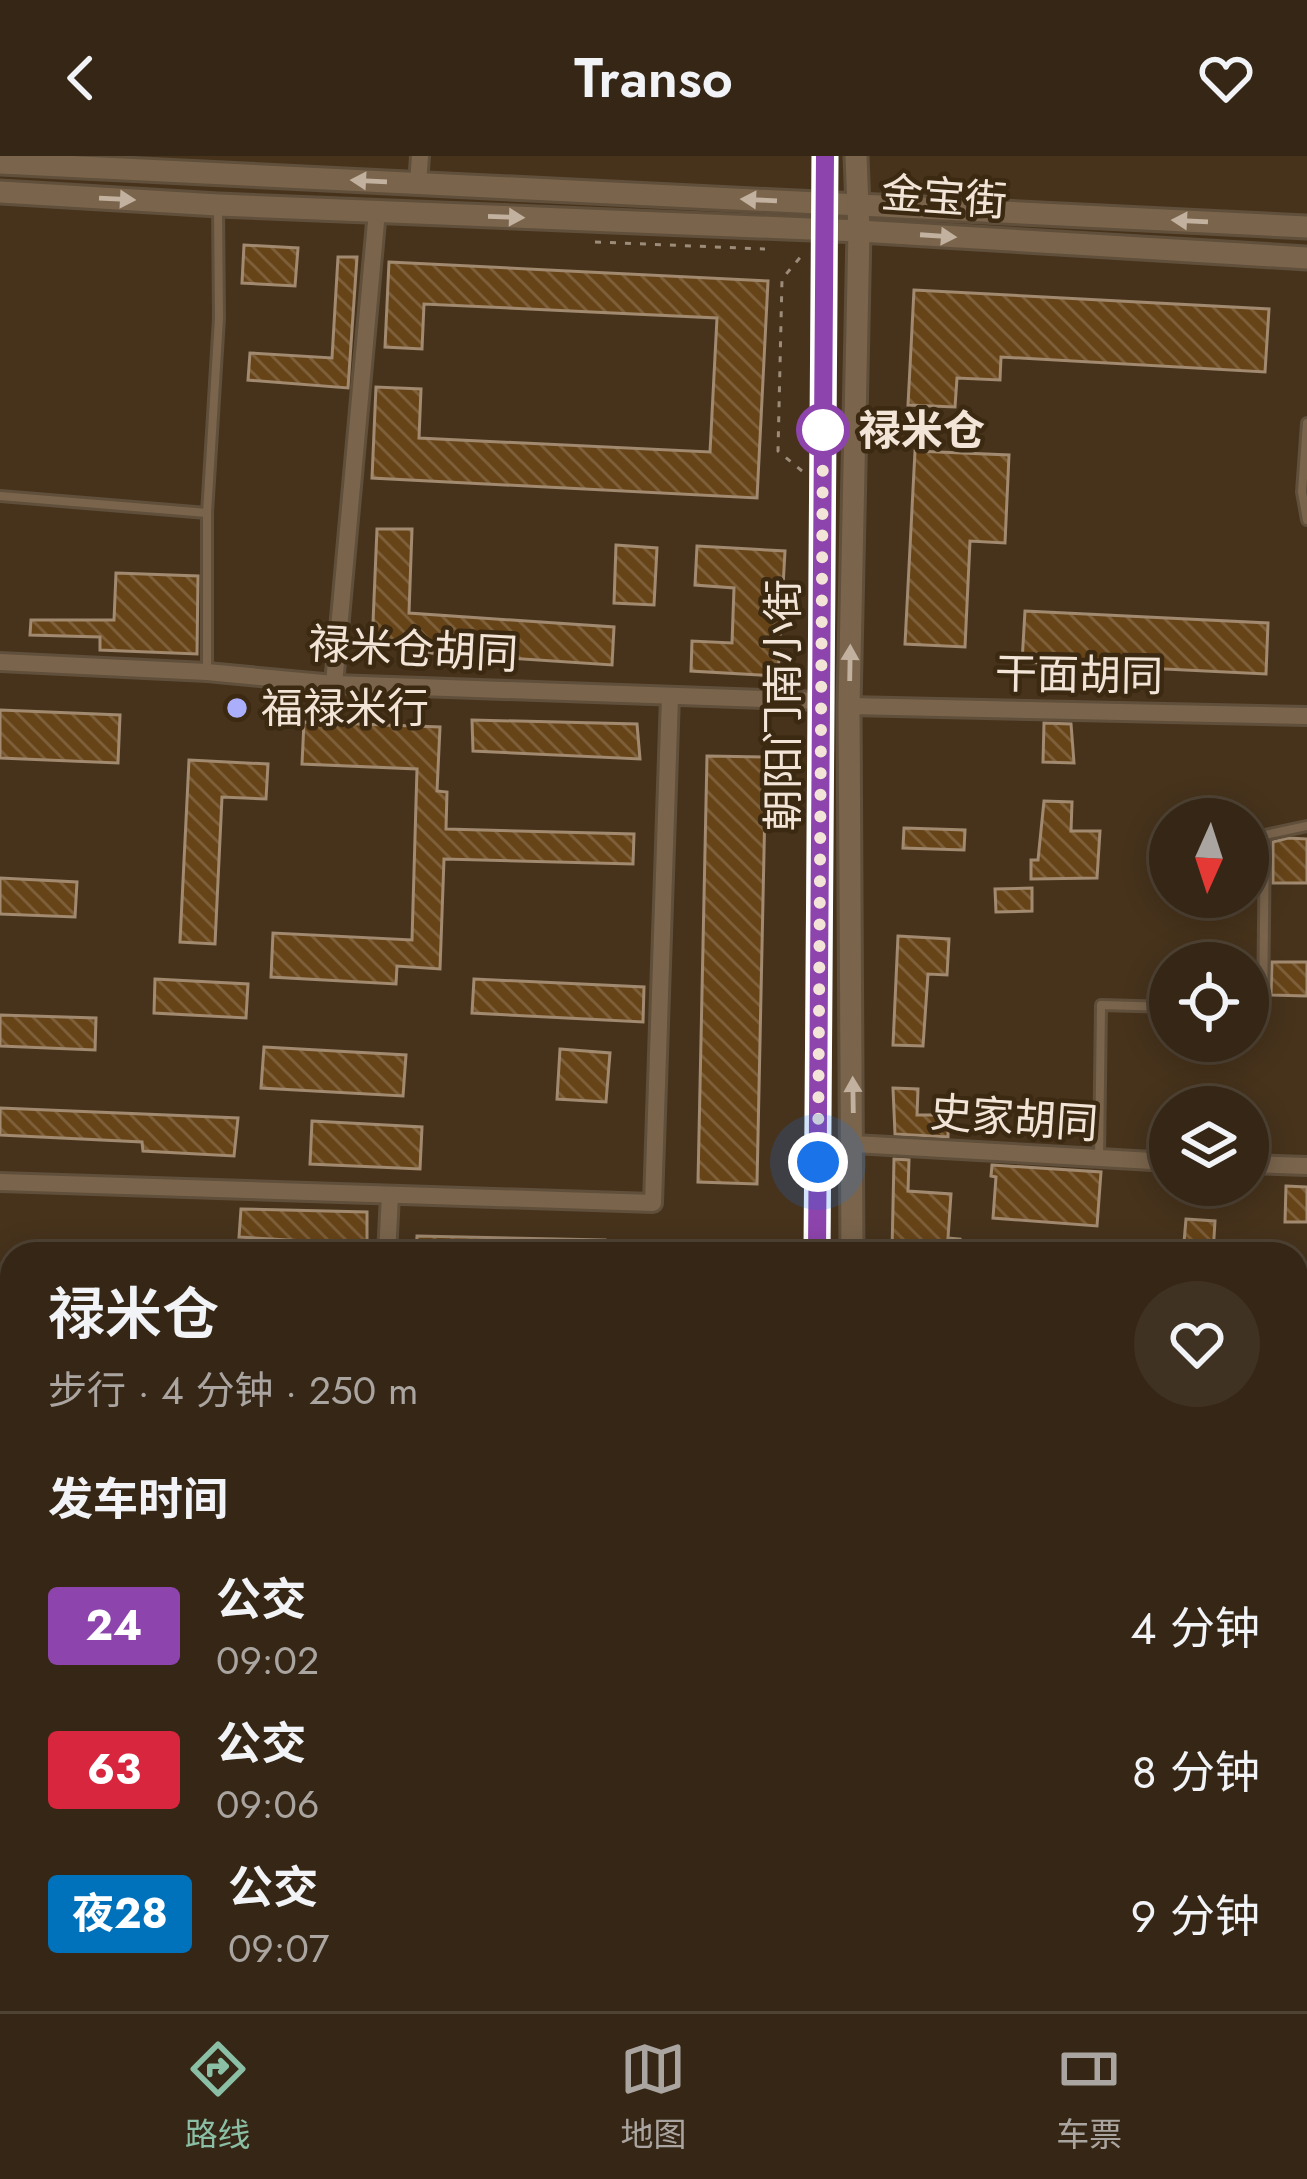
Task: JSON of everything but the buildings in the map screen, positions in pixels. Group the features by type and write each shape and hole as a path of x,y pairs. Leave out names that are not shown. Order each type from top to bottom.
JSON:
{"main road":[{"name":"朝阳门南小街","path":"817,1242 825,156"},
{"name":"朝阳门南小街","path":"852,1242 849,706 859,231 856,156"},
{"name":"金宝街","path":"0,163 153,163 418,184 1307,227"},
{"name":"金宝街","path":"0,192 859,231 1307,258"}],"street":[{"path":"418,184 420,156"},
{"path":"334,684 377,211"},
{"name":"禄米仓胡同","path":"0,662 207,672 334,684 822,701"},
{"path":"0,1182 653,1203 670,696"},
{"name":"干面胡同","path":"849,706 1307,716"},
{"name":"史家胡同","path":"854,1144 1149,1161"},
{"path":"1269,1165 1307,1166"},
{"path":"388,1242 390,1195"}],"lane":[{"path":"207,672 207,513 219,318 218,205"},
{"path":"1307,423 1302,492 1307,520"},
{"path":"0,496 207,513"},
{"path":"1263,942 1264,835 1307,826"},
{"path":"1099,1160 1101,1005 1149,1006"}],"path":[{"path":"823,489 778,451 782,279 824,230"}],"bus line":[{"name":"24","path":"817,1242 825,156"}],"place":[{"name":"禄米仓","path":"823,430"},
{"name":"福禄米行","path":"237,708"}],"route":[{"path":"818,1162 823,430"}]}
